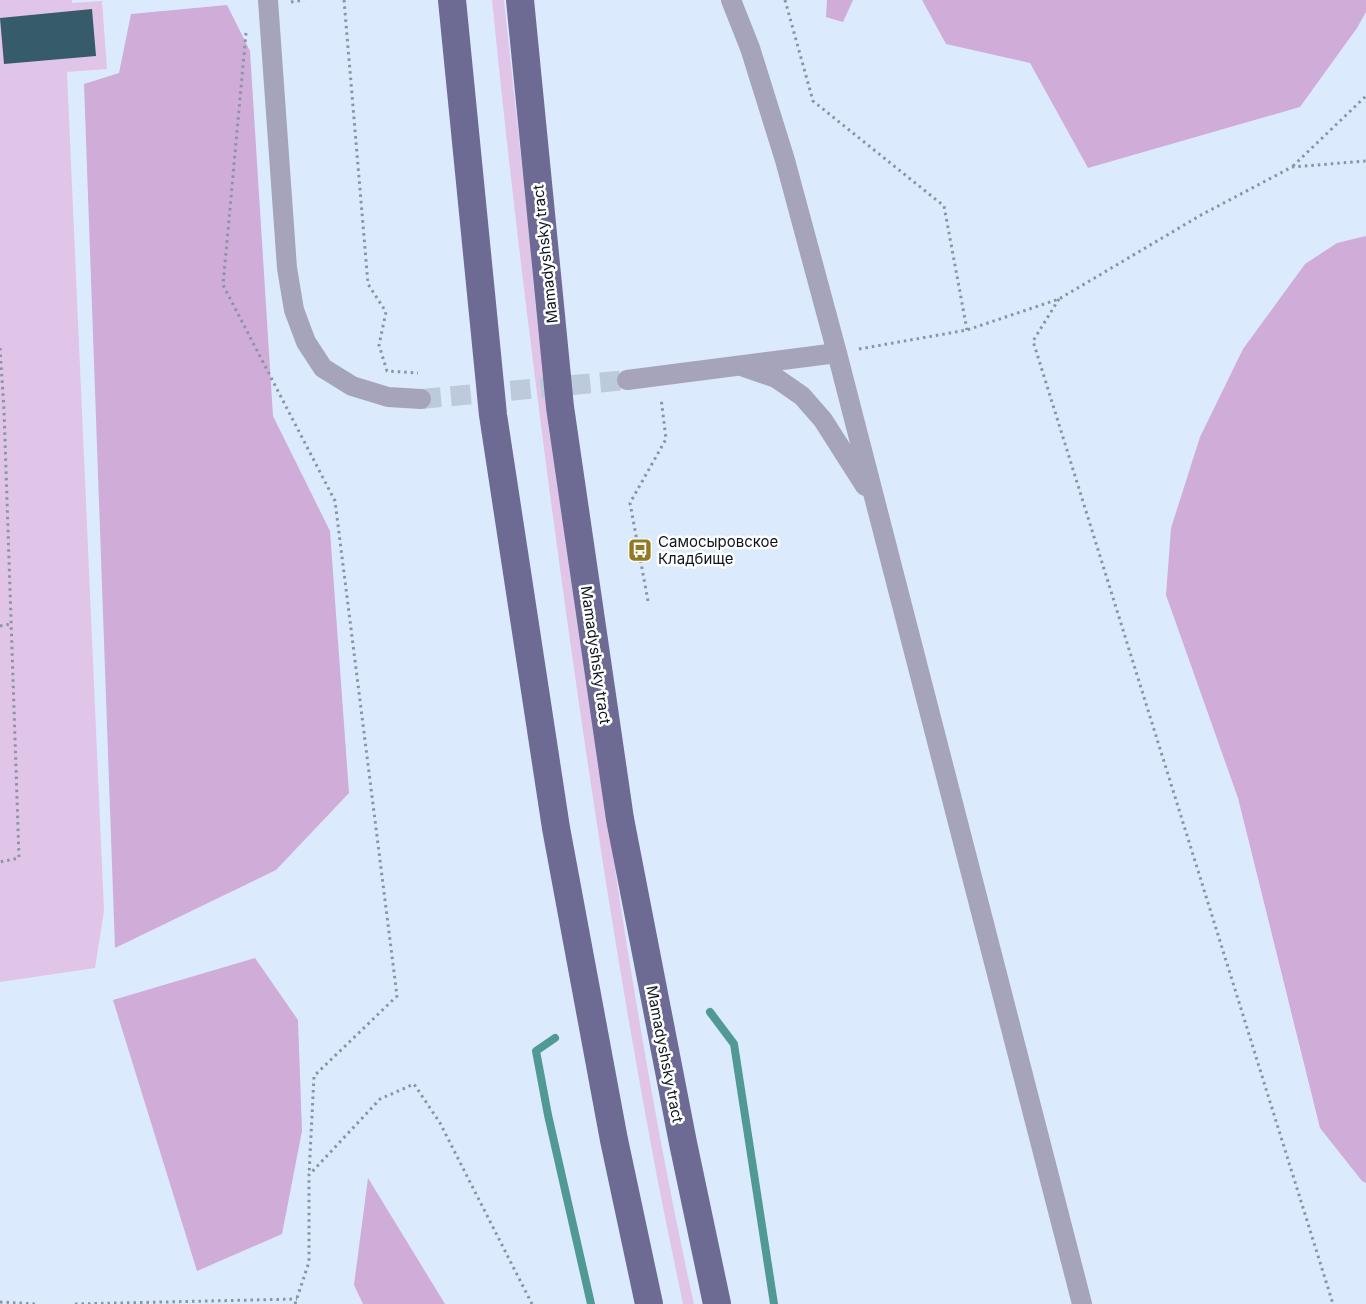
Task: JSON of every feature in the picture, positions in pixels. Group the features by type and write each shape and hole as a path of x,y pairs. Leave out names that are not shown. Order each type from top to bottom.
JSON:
{"main road":[{"path":"452,0 493,415 556,828 614,1140 649,1304"},
{"name":"Mamadyshsky tract","path":"520,0 560,407 620,819 683,1143 717,1304"}],"street":[{"path":"268,0 287,268 294,310 306,342 323,368 352,386 388,397 421,398"},
{"path":"731,0 750,48 785,160 837,353 1082,1304"},
{"path":"627,380 837,353"},
{"path":"740,366 776,378 802,396 823,420 876,502"}],"path":[{"path":"344,0 368,284 386,312 378,345 387,371 418,373"},
{"path":"785,0 813,101 944,206 967,330"},
{"path":"246,33 223,285 335,500 397,996 314,1076 309,1175 309,1262 295,1304"},
{"path":"837,353 967,330 1059,299 1201,215 1292,167 1366,96"},
{"path":"1292,167 1366,161"},
{"path":"1059,299 1033,341 1333,1304"},
{"path":"0,348 19,858 0,862"},
{"path":"648,601 630,503 666,439"},
{"path":"0,626 11,624"},
{"path":"309,1175 380,1099 414,1084 440,1123 532,1304"},
{"path":"75,1304 297,1299"},
{"path":"0,1302 36,1304"}],"shaded area":[{"path":"0,0 72,0 72,3 102,1 107,69 67,72 104,911 95,968 0,982"},
{"path":"492,0 504,0 547,380 600,767 649,1075 694,1304 683,1304 664,1215 624,993 597,825 541,426"},
{"path":"827,0 853,0 843,22 826,17"},
{"path":"922,0 1366,0 1366,12 1357,28 1300,107 1088,168 1030,63 946,44"},
{"path":"227,5 250,51 273,416 330,531 349,793 276,870 115,948 84,84 119,73 131,14"},
{"path":"1366,236 1366,1183 1362,1181 1320,1128 1238,798 1166,595 1171,528 1200,437 1243,349 1305,264 1337,243"},
{"path":"255,958 298,1020 302,1131 282,1234 197,1271 113,1000"},
{"path":"368,1178 445,1304 363,1304 354,1285"}],"building":[{"path":"92,9 96,56 4,64 0,18"}],"waterway":[{"path":"710,1012 734,1044 774,1304"},
{"path":"555,1038 536,1051 548,1115 591,1304"}],"tunnel":[{"path":"421,399 627,380"}],"place":[{"name":"Самосыровское Кладбище","path":"640,550"}]}
